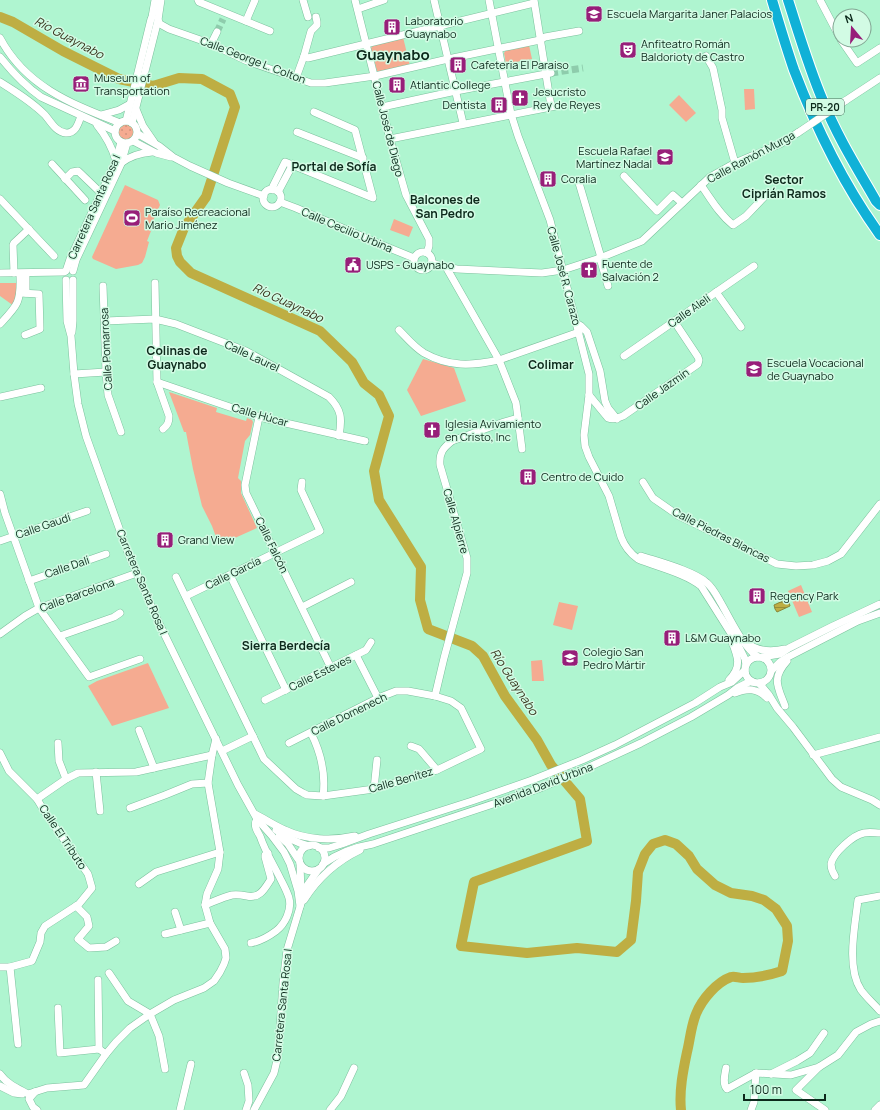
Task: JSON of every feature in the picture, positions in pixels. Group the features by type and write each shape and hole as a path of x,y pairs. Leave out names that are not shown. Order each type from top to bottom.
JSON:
{"highway":[{"name":"PR-20","path":"772,0 794,68 808,106 821,135 865,215 880,235"},
{"name":"PR-20","path":"788,0 808,65 823,102 842,141 876,201 880,205"},
{"path":"842,141 862,166 880,194"}],"street":[{"path":"155,0 155,19"},
{"path":"2,41 9,53 26,73 42,86 61,98 100,115 126,122 137,127 138,134 136,138 127,142 117,138 115,131 117,126 126,122 133,106 161,0"},
{"path":"198,0 224,16 246,21 270,31"},
{"path":"246,21 255,0"},
{"path":"303,0 308,17"},
{"name":"Calle José de Diego","path":"355,0 390,139 406,195 428,236 429,246 427,253"},
{"path":"358,10 384,0"},
{"path":"434,0 463,123"},
{"name":"Calle José R. Carazo","path":"489,0 511,114 550,220 589,374 589,395 584,435 585,446 589,457 609,496 623,543 633,556 638,559 681,575 701,586 743,654 745,667"},
{"path":"820,0 832,23"},
{"path":"304,56 308,58 367,44 534,1 540,40 554,106 463,123 390,139"},
{"path":"296,78 311,31 317,25 316,17"},
{"name":"Calle George L. Colton","path":"155,19 169,29 211,44 247,60 311,83 325,83 375,76 540,40 546,37 579,31"},
{"path":"211,44 217,32"},
{"path":"846,48 857,63 880,48"},
{"path":"706,56 713,68 722,110 722,118 735,163"},
{"path":"0,57 22,81 50,102 115,131"},
{"path":"382,107 456,91 548,74"},
{"name":"Calle Ramón Murga","path":"563,270 600,258 642,241 710,177 735,163 780,144 880,78"},
{"path":"0,82 37,107 52,124 61,131 66,133 74,131 81,116"},
{"path":"100,115 133,106"},
{"path":"133,106 143,126 155,143"},
{"path":"280,202 281,197 273,186 285,162 373,198 355,130 314,112"},
{"path":"96,123 109,142 118,162 137,154 152,152"},
{"path":"297,132 363,158"},
{"name":"Calle Cecilio Urbina","path":"138,134 155,143 173,157 190,166 228,183 264,196 265,203 270,207 277,206 280,202 296,208 414,258 415,265 420,269 427,268 431,263 457,268 542,273 563,270"},
{"name":"Calle Cecilio Urbina","path":"127,142 152,152 173,157"},
{"name":"Carretera Santa Rosa I","path":"68,275 76,260 127,142"},
{"name":"Carretera Santa Rosa I","path":"118,162 101,193 70,259 68,275 73,321 71,336 78,404 86,436 128,553 156,617 249,807 284,852 290,864 298,891 300,906 287,950 282,990 278,1056 274,1073 254,1110"},
{"path":"52,164 85,200"},
{"path":"65,179 72,172 78,171 101,193"},
{"path":"624,176 657,211 673,195 682,203"},
{"path":"579,183 608,286"},
{"path":"701,185 719,212 733,225 746,216 768,193"},
{"path":"264,196 268,191 276,191"},
{"path":"0,199 54,256"},
{"path":"0,324 15,308 23,293 14,243 29,229"},
{"path":"414,258 418,253 427,253 431,256 431,263"},
{"name":"Calle Alelí","path":"624,356 754,266"},
{"path":"446,267 499,360 516,403 522,449"},
{"path":"0,273 20,276 68,275"},
{"path":"0,278 68,275"},
{"path":"155,283 157,382 169,416 167,426 163,429"},
{"name":"Calle Pomarrosa","path":"103,286 108,395 121,432"},
{"path":"716,292 741,327"},
{"path":"23,293 39,294 40,329 25,335"},
{"name":"Calle Laurel","path":"105,321 155,319 176,324 246,351 329,397 337,406 341,422 339,436"},
{"name":"Calle Jazmín","path":"618,419 699,363 698,358 674,321"},
{"path":"576,323 587,332 600,371 605,401 608,408 618,419"},
{"path":"399,330 423,352 446,362 471,365 499,360 579,332"},
{"path":"74,374 106,372"},
{"name":"Calle Húcar","path":"157,382 259,417 365,441"},
{"path":"0,397 41,388"},
{"path":"589,395 608,418 618,419"},
{"name":"Calle Falcón","path":"259,417 245,485 246,493 331,668"},
{"name":"Calle Alpierre","path":"435,696 467,573 467,558 439,457 446,445 452,440 518,418"},
{"name":"Calle García","path":"186,596 320,531 301,490 302,482"},
{"name":"Calle Piedras Blancas","path":"643,482 653,498 679,516 777,564 796,566 813,565 828,561 841,554 880,504"},
{"path":"0,494 5,513 39,608 89,676 140,659"},
{"name":"Calle Gaudí","path":"0,541 87,511"},
{"path":"629,550 683,570 707,582 749,649 769,662 773,684 785,706"},
{"name":"Calle Dalí","path":"29,581 106,554"},
{"name":"Calle Barcelona","path":"0,634 39,608 137,573"},
{"path":"230,575 286,690"},
{"name":"Calle Benítez","path":"176,578 264,759 296,789 303,793 308,795 323,796 374,789 437,770 481,749 461,708 451,701 435,696"},
{"path":"302,608 351,582"},
{"path":"777,708 769,695 746,676 745,667 750,660 778,655 847,619 880,604"},
{"path":"60,636 114,617 120,613"},
{"path":"756,683 765,681 771,672 783,660 797,652 858,621 880,613"},
{"path":"720,687 731,677 738,665 737,656 728,628"},
{"path":"741,637 750,645 761,650 775,651 789,648"},
{"name":"Calle Esteves","path":"265,700 366,650 371,642"},
{"path":"797,652 782,666 777,678 785,706 794,727 806,746 832,779 841,787 880,805"},
{"path":"356,655 378,698"},
{"name":"Avenida David Urbina","path":"319,848 336,846 472,801 532,780 582,760 644,730 695,703 720,687 732,682 745,667"},
{"name":"Avenida David Urbina","path":"323,864 331,858 352,849 373,844 538,789 641,743 691,717 740,686 749,682 756,683"},
{"path":"728,695 743,690 754,690 762,694 794,727"},
{"name":"Calle Domenech","path":"289,743 378,698 396,691 408,691 435,696"},
{"path":"139,730 154,768"},
{"path":"311,733 322,759 324,785 323,796"},
{"path":"222,751 253,736"},
{"path":"813,755 880,737"},
{"path":"0,1086 14,1093 31,1093 47,1088 84,1086 106,1054 130,1028 174,1000 204,988 214,981 220,972 226,958 225,950 210,923 205,905 207,894 218,869 220,852 208,783 216,740"},
{"path":"58,744 59,761 66,779"},
{"path":"411,746 419,749 437,770"},
{"path":"0,753 9,771 37,799 66,779 78,773 136,772 212,755"},
{"path":"374,789 377,760"},
{"path":"96,772 100,811"},
{"path":"130,808 192,784 208,783"},
{"name":"Calle El Tributo","path":"0,967 10,967 32,962 40,942 41,933 45,926 79,904 92,888 88,874 37,799"},
{"path":"251,943 262,940 280,928 289,910 290,903 287,893 256,828 255,816 285,830 304,836 328,839 349,838 369,834"},
{"name":"Carretera Santa Rosa I","path":"255,816 288,838 309,846"},
{"name":"Carretera Santa Rosa I","path":"255,816 288,844 299,862"},
{"path":"835,876 832,871 831,864 841,848 857,835 870,832 880,833"},
{"path":"300,906 317,882 335,865 354,853 373,844"},
{"path":"309,846 314,846 319,848 324,854 325,859 306,887 300,906 299,854 302,849 309,846"},
{"path":"139,884 156,872 220,852"},
{"path":"205,905 232,895 255,896 264,890 270,879 265,857 268,853"},
{"path":"299,862 303,868 308,871 318,870"},
{"path":"880,896 858,900 852,956 855,976 861,990 880,1011"},
{"path":"76,906 87,917 89,926 78,940 88,948 106,947 116,941"},
{"path":"174,912 181,930"},
{"path":"165,934 210,923"},
{"path":"10,967 18,1044"},
{"path":"109,973 128,1000 150,1014 159,1036 164,1069"},
{"path":"98,980 99,1049"},
{"path":"58,1008 60,1053 99,1049 106,1054"},
{"path":"825,1110 796,1090 820,1067 838,1055 856,1032 880,1021"},
{"path":"771,1074 810,1053 824,1034"},
{"path":"180,1110 191,1064"},
{"path":"726,1068 724,1081 727,1089 756,1073 791,1076 820,1067"},
{"path":"330,1110 341,1096 354,1068"},
{"path":"244,1073 248,1085 249,1101 246,1110"},
{"path":"751,1110 754,1102 756,1073"},
{"path":"0,1074 10,1085 31,1093"},
{"path":"31,1093 29,1099 33,1107 37,1110"},
{"path":"875,1110 880,1106"}],"shaded area":[{"path":"403,37 410,66 379,72 377,71 371,48 374,44"},
{"path":"529,45 532,59 506,64 504,53 506,50"},
{"path":"744,89 754,89 755,109 745,110"},
{"path":"679,95 696,113 686,122 669,105"},
{"path":"126,122 133,125 136,132 133,139 126,142 119,139 116,132 119,125"},
{"name":"Paraíso Recreacional Mario Jiménez","path":"125,185 158,200 160,205 149,230 151,231 147,241 149,242 142,263 116,269 93,259 92,257"},
{"path":"394,219 413,227 409,237 390,230"},
{"path":"0,283 17,283 18,290 14,306 0,296"},
{"path":"423,359 454,368 466,401 421,416 407,390"},
{"path":"169,392 217,408 216,412 246,421 247,418 252,420 253,422 250,435 245,441 238,478 241,481 241,493 257,528 219,545 202,506 186,432 184,432"},
{"path":"801,585 812,612 799,617 788,591"},
{"path":"787,599 790,606 777,612 774,605"},
{"path":"559,602 578,606 572,630 553,625"},
{"path":"542,660 544,681 532,681 531,661"},
{"path":"148,663 169,708 112,726 88,686 97,681"}],"waterway":[{"name":"Río Guaynabo","path":"0,17 13,22 63,51 119,79 153,86 179,78 202,79 230,94 235,107 206,197 184,228 176,248 177,256 180,262 191,273 320,331 352,362 364,383 379,395 389,416 374,471 379,500 421,567 420,600 428,629 472,646 483,656 505,696 537,740 551,765 580,799 587,841 474,882 461,946 527,953 577,948 617,952 631,940 638,872 645,854 653,844 665,840 676,844 689,856 697,869 715,885 731,893 752,896 764,900 776,909 787,926 788,941 782,971 768,975 743,978 731,977 726,979 715,987 699,1008 693,1023 683,1074 681,1088 681,1110"}],"tunnel":[{"path":"217,32 223,19"},
{"path":"551,73 583,68"}],"place":[{"name":"Escuela Margarita Janer Palacios","path":"594,14"},
{"name":"Laboratorio Guaynabo","path":"392,27"},
{"name":"Anfiteatro Román Baldorioty de Castro","path":"628,50"},
{"name":"Cafeteria El Paraiso","path":"458,65"},
{"name":"Museum of Transportation","path":"81,84"},
{"name":"Atlantic College","path":"397,85"},
{"name":"Jesucristo Rey de Reyes","path":"520,98"},
{"name":"Dentista","path":"499,105"},
{"name":"Escuela Rafael Martínez Nadal","path":"665,157"},
{"name":"Coralia","path":"548,179"},
{"name":"Paraíso Recreacional Mario Jiménez","path":"132,218"},
{"name":"USPS - Guaynabo","path":"353,265"},
{"name":"Fuente de Salvación 2","path":"589,270"},
{"name":"Escuela Vocacional de Guaynabo","path":"754,369"},
{"name":"Iglesia Avivamiento en Cristo, Inc","path":"432,430"},
{"name":"Centro de Cuido","path":"528,477"},
{"name":"Grand View","path":"165,540"},
{"name":"Regency Park","path":"757,596"},
{"name":"L&M Guaynabo","path":"672,638"},
{"name":"Colegio San Pedro Mártir","path":"570,658"}],"district":[{"name":"Guaynabo","path":"393,55"},
{"name":"Portal de Sofía","path":"334,167"},
{"name":"Sector Ciprián Ramos","path":"784,187"},
{"name":"Balcones de San Pedro","path":"445,207"},
{"name":"Colinas de Guaynabo","path":"177,358"},
{"name":"Colimar","path":"551,365"},
{"name":"Sierra Berdecía","path":"286,646"}]}
